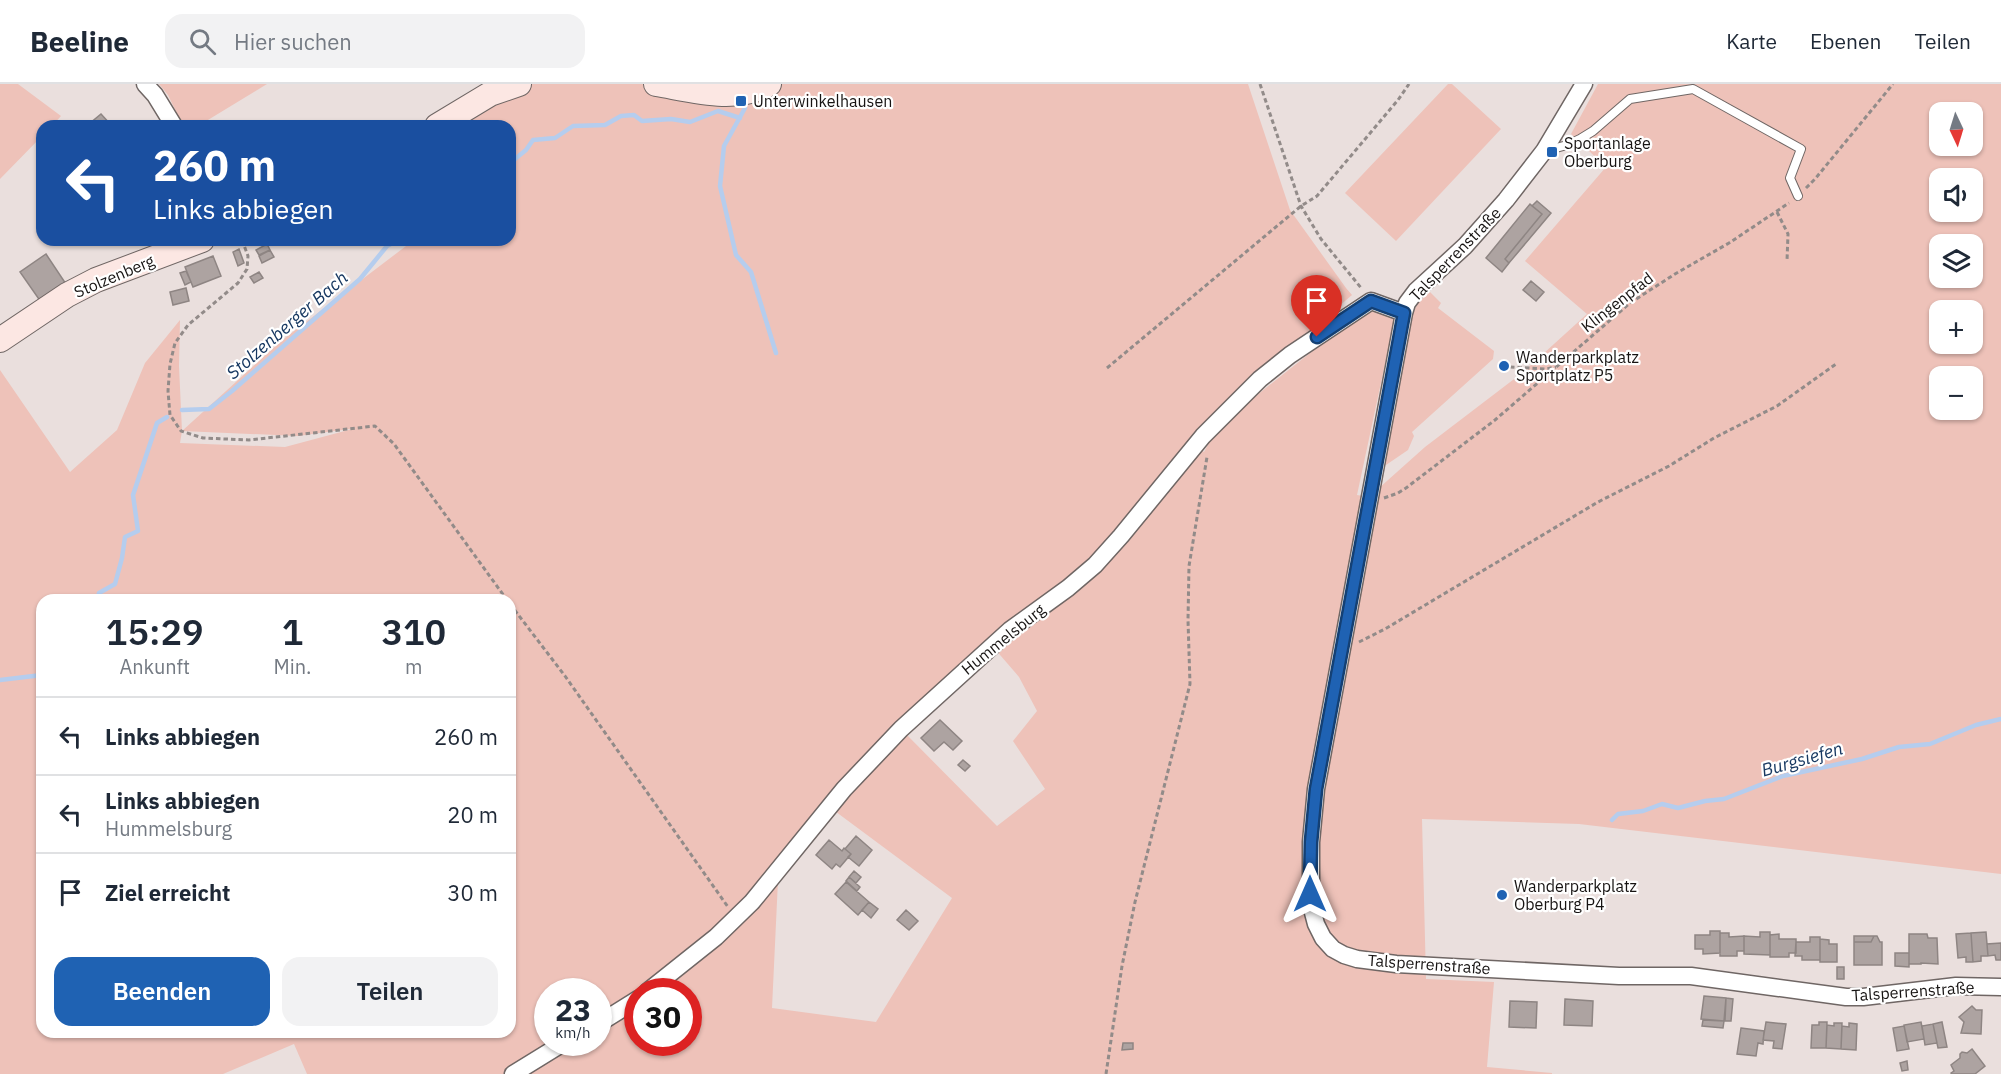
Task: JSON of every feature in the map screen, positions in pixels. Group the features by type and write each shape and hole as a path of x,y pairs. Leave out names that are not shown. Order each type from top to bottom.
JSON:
{"street":[{"path":"145,84 155,95 170,120"},
{"path":"447,120 490,94 519,84"},
{"path":"657,84 732,94 754,90 769,84"},
{"name":"Talsperrenstraße","path":"1584,84 1544,151 1485,225 1416,291 1407,303 1316,789 1310,868 1310,894 1316,924 1323,938 1337,952 1352,958 1396,964 1619,976 1691,976 1846,997 1964,986 2001,987"},
{"name":"Stolzenberg","path":"0,340 58,301 96,280 186,246"},
{"path":"1371,301 1404,313"},
{"name":"Hummelsburg","path":"665,978 716,937 768,884 844,789 880,749 1010,630 1068,588 1095,565 1203,436 1276,365 1371,301"},
{"path":"513,1074 542,1056"}],"lane":[{"path":"1544,151 1580,139 1593,131 1630,99 1693,89 1801,149 1790,178 1796,197"}],"path":[{"path":"1260,84 1301,206 1321,239 1371,301"},
{"path":"1107,368 1301,206 1317,196 1409,84"},
{"name":"Klingenpfad","path":"1369,497 1384,498 1406,488 1495,420 1630,303 1777,212 1815,179 1893,84"},
{"path":"1777,212 1788,234 1787,261"},
{"path":"244,246 248,256 247,269 238,283 189,325 175,343 170,364 168,391 170,415 181,431 203,438 249,440 375,426 394,444 503,594"},
{"path":"1341,651 1385,629 1616,491 1669,466 1714,438 1776,406 1836,364"},
{"path":"1510,367 1546,369 1558,366"},
{"path":"1106,1074 1122,966 1135,902 1190,684 1189,566 1207,456 1203,436"},
{"path":"516,612 565,676 736,918"}],"shaded area":[{"path":"0,84 18,84 61,116 57,120 36,120 36,142 0,179"},
{"path":"159,84 267,84 208,120 180,120 168,95"},
{"path":"519,84 1248,84 1290,210 1352,295 1245,387 1190,442 1204,452 1215,431 1257,395 1334,334 1377,307 1395,317 1357,495 1369,497 1425,447 1522,373 1587,314 1525,261 1606,167 1571,134 1598,84 2001,84 2001,874 1579,824 1422,819 1426,979 1494,982 1487,1067 1552,1074 307,1074 294,1044 223,1074 0,1074 0,370 70,472 117,430 145,363 180,320 179,366 182,431 281,341 406,246 516,246 516,120 450,120","holes":["356,428 285,447 180,443 182,431 298,436","988,641 1019,677 1037,711 1013,741 1045,789 997,826 905,733","824,803 952,898 876,1022 772,1008 779,859"]},
{"path":"1448,84 1452,84 1501,129 1396,241 1345,193"},
{"path":"1428,290 1441,303 1438,308 1494,351 1493,359 1412,432 1414,436 1408,450 1386,465 1383,462 1412,315 1420,299"}],"building":[{"path":"101,114 106,120 94,120"},
{"path":"1537,201 1551,213 1509,263 1505,259 1542,214 1532,206"},
{"path":"1530,204 1542,214 1505,259 1509,263 1502,272 1486,258"},
{"path":"268,246 270,250 259,255 256,250"},
{"path":"239,249 244,263 238,266 233,252"},
{"path":"270,250 274,257 262,263 259,256"},
{"path":"46,254 68,287 43,305 20,272"},
{"path":"213,256 221,276 193,287 185,267"},
{"path":"186,271 191,282 185,285 180,273"},
{"path":"259,272 263,278 254,283 250,277"},
{"path":"1531,281 1544,292 1536,301 1523,290"},
{"path":"186,288 189,301 173,305 170,292"},
{"path":"940,720 962,741 953,750 944,742 934,751 921,738"},
{"path":"963,760 970,766 965,771 958,765"},
{"path":"856,836 872,850 859,866 848,857 851,854 845,849"},
{"path":"829,840 842,851 844,848 851,854 840,867 836,864 832,869 816,855"},
{"path":"854,871 861,877 856,883 849,877"},
{"path":"849,877 860,887 857,891 846,881"},
{"path":"846,882 869,902 858,915 835,894"},
{"path":"869,902 878,909 871,918 862,910"},
{"path":"906,910 918,921 909,930 897,920"},
{"path":"1710,931 1720,931 1720,953 1703,954 1703,949 1695,949 1695,935 1710,935"},
{"path":"1760,932 1770,932 1770,955 1744,954 1744,936 1760,937"},
{"path":"1986,932 1988,956 1981,956 1981,961 1973,962 1971,933"},
{"path":"1720,933 1729,933 1729,937 1744,936 1744,951 1737,951 1737,956 1720,956"},
{"path":"1971,933 1973,962 1966,962 1966,957 1958,958 1956,934"},
{"path":"1779,934 1779,939 1796,939 1796,953 1789,953 1789,957 1770,957 1770,935"},
{"path":"1909,934 1927,934 1928,938 1937,938 1938,964 1909,964"},
{"path":"1854,936 1874,936 1871,942 1854,942"},
{"path":"1874,936 1882,942 1882,965 1854,965 1854,942 1871,942"},
{"path":"1810,937 1820,937 1820,960 1802,960 1802,956 1795,956 1796,942 1810,942"},
{"path":"1820,939 1829,940 1829,944 1837,944 1837,962 1820,962"},
{"path":"2001,943 2001,960 1996,960 1995,955 1988,956 1987,944"},
{"path":"1895,953 1909,953 1909,967 1895,966"},
{"path":"1837,967 1844,967 1844,979 1837,979"},
{"path":"1704,996 1726,998 1724,1021 1701,1019"},
{"path":"1726,998 1733,999 1731,1021 1725,1021"},
{"path":"1565,999 1593,1001 1592,1026 1564,1025"},
{"path":"1510,1001 1537,1002 1536,1028 1509,1027"},
{"path":"1972,1006 1976,1010 1982,1010 1981,1034 1961,1033 1964,1022 1959,1017"},
{"path":"1703,1020 1724,1021 1723,1028 1702,1026"},
{"path":"1766,1022 1786,1024 1782,1049 1773,1048 1774,1041 1763,1040"},
{"path":"1819,1022 1827,1022 1826,1048 1811,1048 1812,1025 1819,1025"},
{"path":"1921,1022 1924,1039 1907,1042 1904,1025"},
{"path":"1942,1022 1947,1047 1938,1048 1933,1024"},
{"path":"1834,1023 1842,1023 1841,1049 1826,1048 1827,1025 1834,1026"},
{"path":"1849,1023 1857,1024 1856,1050 1841,1049 1842,1026 1849,1027"},
{"path":"1933,1024 1937,1043 1925,1045 1922,1026"},
{"path":"1904,1026 1909,1049 1897,1051 1893,1028"},
{"path":"1741,1028 1764,1031 1763,1044 1758,1043 1756,1056 1737,1054"},
{"path":"1123,1043 1133,1043 1133,1049 1122,1050"},
{"path":"1972,1049 1985,1066 1975,1074 1952,1074 1954,1071 1951,1065 1960,1058 1962,1052 1967,1053"},
{"path":"1907,1061 1908,1070 1902,1071 1900,1063"}],"waterway":[{"path":"745,108 724,146 720,186 736,255 751,272 776,353"},
{"name":"Stolzenberger Bach","path":"516,158 533,140 555,138 573,126 605,125 621,116 634,115 642,121 671,119 690,122 718,111 740,118"},
{"name":"Stolzenberger Bach","path":"182,410 209,409 232,391 360,279 387,246"},
{"name":"Stolzenberger Bach","path":"99,594 115,584 125,537 138,531 133,495 157,423 167,417"},
{"name":"Stolzenberger Bach","path":"0,680 36,676"},
{"name":"Burgsiefen","path":"1612,820 1618,814 1643,811 1662,804 1678,808 1724,799 1783,776 1862,759 1899,747 1930,744 1976,725 2001,719"}],"place":[{"name":"Unterwinkelhausen","path":"741,101"},
{"name":"Sportanlage Oberburg","path":"1552,152"},
{"name":"Wanderparkplatz Sportplatz P5","path":"1504,366"},
{"name":"Wanderparkplatz Oberburg P4","path":"1502,895"}],"route":[{"path":"1310,894 1311,842 1316,789 1404,313 1371,301 1317,337"}]}
